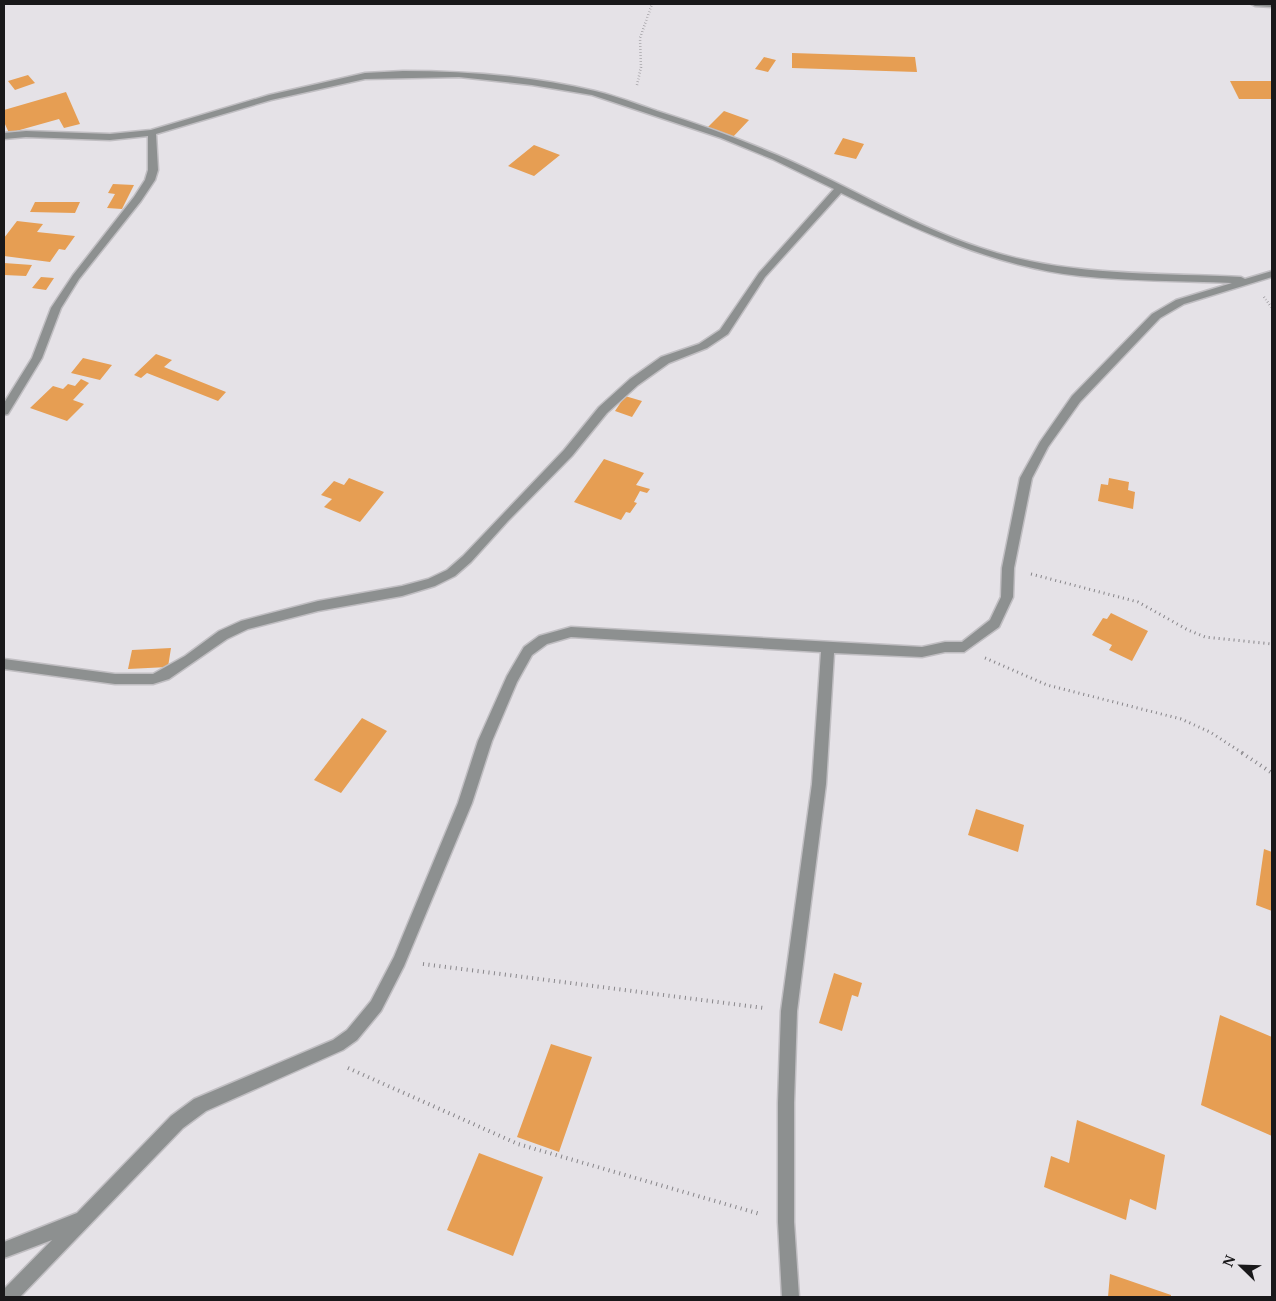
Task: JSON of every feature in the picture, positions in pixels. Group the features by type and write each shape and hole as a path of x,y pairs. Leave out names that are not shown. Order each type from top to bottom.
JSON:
{"street":[{"path":"1257,4 1272,5"},
{"path":"4,136 26,134 110,137 152,132 269,98 365,76 459,74 532,82 594,93 630,103 724,136 775,157 950,240 993,255 1043,267 1080,273 1251,281"},
{"path":"4,410 37,358 56,308 76,277 138,199 150,180 153,170 152,132"},
{"path":"4,664 115,679 153,679 165,675 223,635 245,625 318,606 402,591 431,583 451,573 467,559 568,453 603,410 634,382 665,360 703,346 724,332 762,275 839,189"},
{"path":"8,1297 177,1122 200,1105 338,1045 352,1036 376,1006 399,961 464,803 485,741 511,680 528,652 543,640 571,632 922,652 945,647 964,647 995,623 1007,597 1008,568 1026,478 1044,445 1076,399 1156,316 1180,302 1272,274"},
{"path":"791,1297 786,1222 786,1103 789,1011 819,784 828,647"},
{"path":"4,1250 83,1220"}],"path":[{"path":"630,103 640,79 640,38 652,4"},
{"path":"1008,568 1138,602 1188,630 1205,637 1272,644"},
{"path":"964,647 1009,670 1046,685 1181,718 1210,732 1272,773"},
{"path":"399,961 789,1011"},
{"path":"317,1054 518,1144 786,1222"}],"building":[{"path":"792,53 915,57 917,72 792,68"},
{"path":"764,57 776,60 768,72 755,69"},
{"path":"28,75 35,83 15,90 8,81"},
{"path":"1230,81 1272,81 1272,99 1239,99"},
{"path":"66,92 80,124 64,128 59,119 9,133 4,122 4,110"},
{"path":"724,111 749,120 732,138 706,129"},
{"path":"843,138 864,144 856,159 834,154"},
{"path":"534,145 560,155 534,176 508,166"},
{"path":"113,184 134,185 122,209 107,208 115,194 108,193"},
{"path":"35,202 80,202 75,213 30,212"},
{"path":"17,221 43,224 37,232 75,236 65,250 59,249 50,262 4,256 4,238"},
{"path":"4,263 32,265 26,276 4,275"},
{"path":"41,277 54,278 46,290 32,288"},
{"path":"156,354 172,360 164,367 226,392 218,401 147,373 141,378 134,375"},
{"path":"83,358 112,365 100,380 71,373"},
{"path":"81,379 89,383 73,400 84,404 67,421 30,408 53,386 63,389 68,384 75,386"},
{"path":"625,396 642,401 632,417 615,411"},
{"path":"604,459 644,473 636,485 650,489 647,493 640,491 634,502 637,503 630,513 626,512 621,520 574,502"},
{"path":"349,478 384,492 360,522 324,507 332,499 321,495 334,481 344,485"},
{"path":"1109,478 1129,482 1128,490 1135,492 1133,509 1098,501 1101,484 1108,485"},
{"path":"1111,613 1148,631 1132,661 1109,650 1112,645 1092,635 1103,618 1107,619"},
{"path":"171,648 168,667 128,669 132,650"},
{"path":"362,718 387,731 341,793 314,780"},
{"path":"976,809 1024,825 1018,852 968,835"},
{"path":"1264,849 1272,852 1272,911 1256,905"},
{"path":"834,973 862,983 858,997 852,995 842,1031 819,1023"},
{"path":"1220,1015 1272,1037 1272,1136 1201,1105"},
{"path":"551,1044 592,1057 559,1152 517,1137"},
{"path":"1077,1120 1165,1155 1156,1210 1130,1199 1126,1220 1044,1187 1051,1156 1069,1163"},
{"path":"479,1153 543,1177 513,1256 447,1230"},
{"path":"1110,1274 1171,1295 1171,1297 1108,1297"}]}
